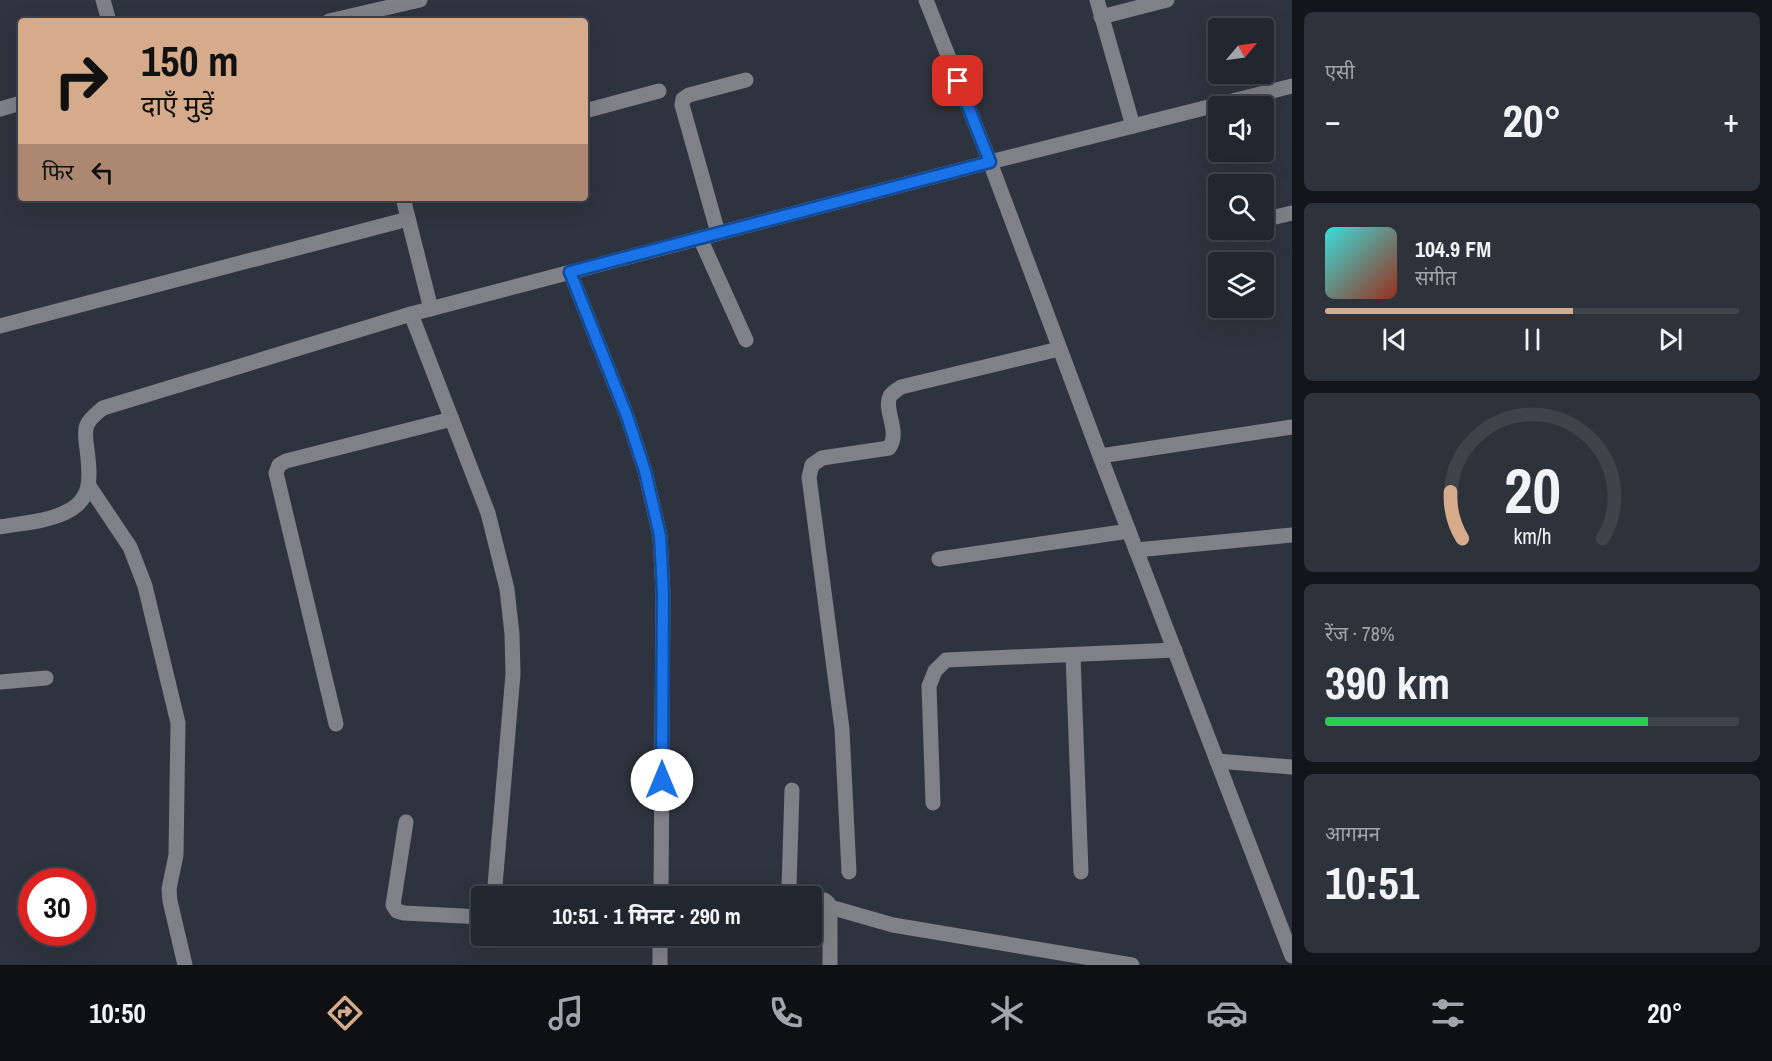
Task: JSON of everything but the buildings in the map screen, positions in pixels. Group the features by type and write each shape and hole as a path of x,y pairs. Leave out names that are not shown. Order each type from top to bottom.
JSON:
{"street":[{"path":"103,0 108,18"},
{"path":"337,18 356,11 420,0"},
{"path":"926,0 990,162 1059,349 1292,956"},
{"path":"1097,0 1133,126"},
{"path":"1101,17 1167,0"},
{"path":"718,233 682,105 683,99 688,95 746,80"},
{"path":"0,527 53,518 76,507 89,486 87,426 103,408 411,314 990,162 1292,86"},
{"path":"588,110 659,91"},
{"path":"0,109 18,104"},
{"path":"404,201 431,309"},
{"path":"1274,217 1292,213"},
{"path":"0,326 408,219"},
{"path":"700,238 746,340"},
{"path":"570,272 627,416 645,471 660,536 663,592 661,886"},
{"path":"411,314 488,513 507,590 512,634 513,674 495,886"},
{"path":"849,872 842,729 809,477 812,465 822,458 889,448 893,443 893,433 888,401 891,394 901,387 1059,349"},
{"path":"336,723 276,474 279,465 286,461 452,419"},
{"path":"1100,456 1292,427"},
{"path":"89,486 130,547 139,566 178,723 176,855 170,901 185,965"},
{"path":"939,559 1129,531"},
{"path":"1136,550 1292,535"},
{"path":"933,803 929,686 935,671 946,660 1175,650"},
{"path":"1073,655 1081,872"},
{"path":"0,682 46,678"},
{"path":"1217,761 1292,767"},
{"path":"789,886 792,790"},
{"path":"406,822 393,905 397,911 471,916"},
{"path":"822,900 830,907 830,965"},
{"path":"830,907 893,925 1132,965"},
{"path":"660,946 660,965"}],"route":[{"path":"662,780 663,592 660,536 645,471 627,416 570,272 990,162 958,81"}]}
